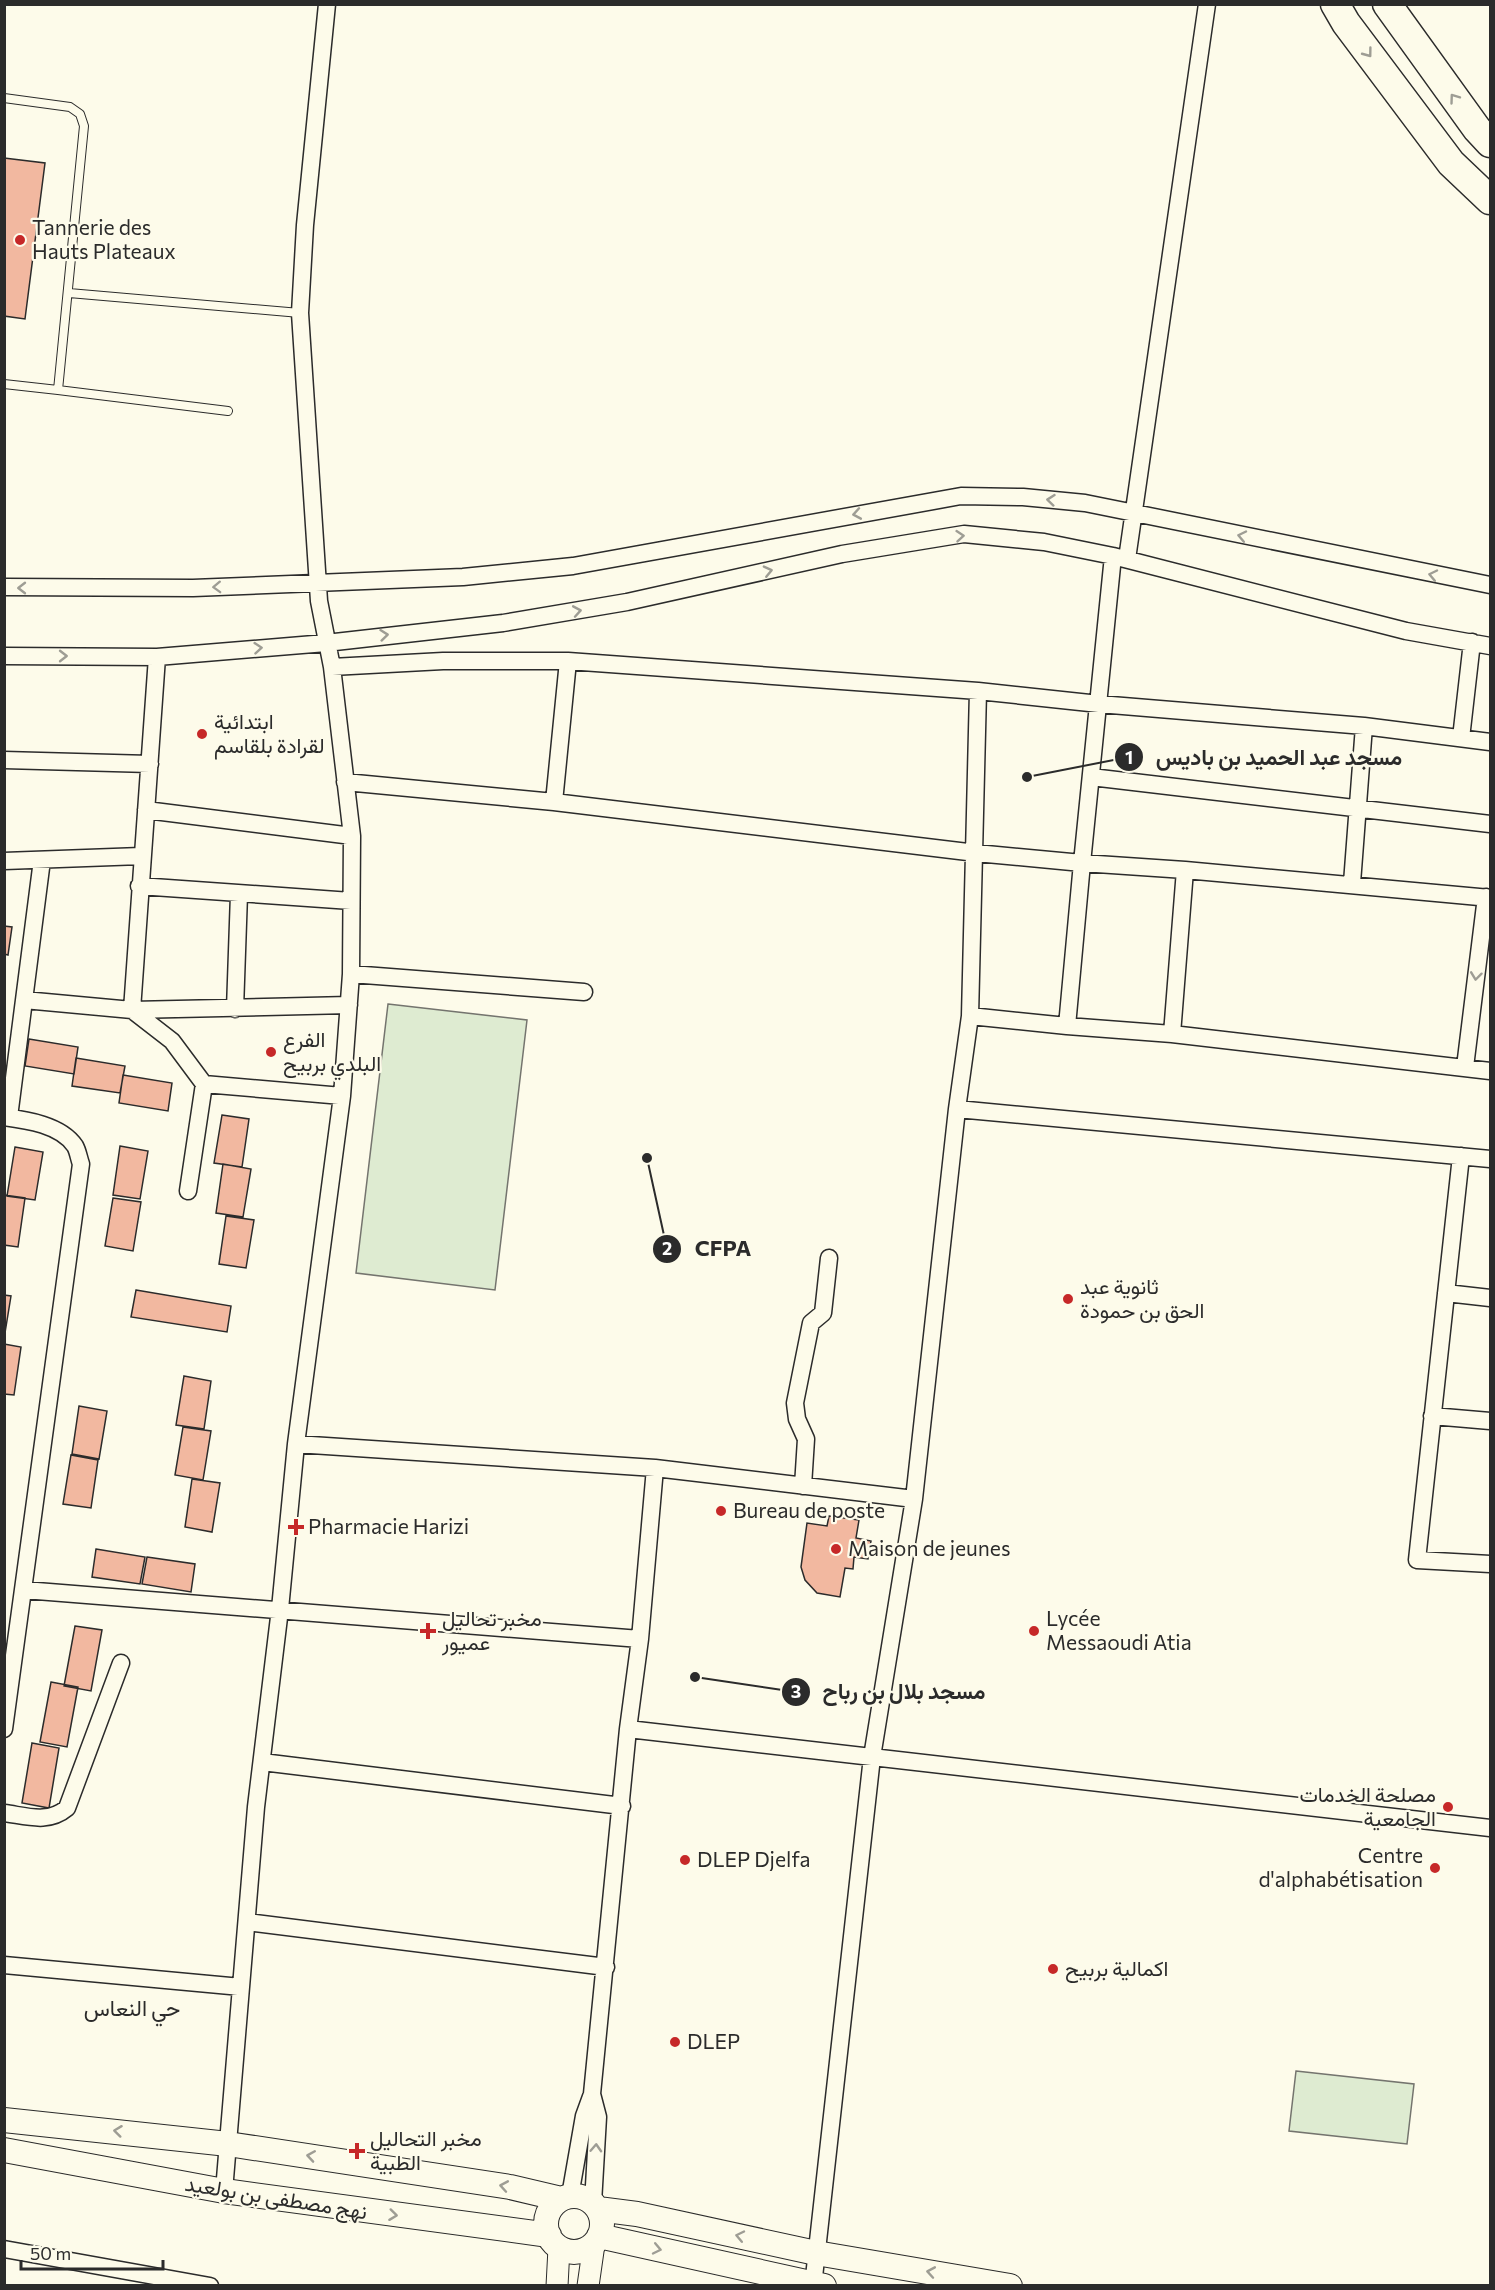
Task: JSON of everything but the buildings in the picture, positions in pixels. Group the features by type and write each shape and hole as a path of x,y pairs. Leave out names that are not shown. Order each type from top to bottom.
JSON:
{"highway":[{"path":"1335,4 1346,23 1451,163 1491,200"},
{"path":"1387,4 1477,129 1491,143"}],"main road":[{"path":"4,2120 228,2144 510,2187 565,2198 579,2196 596,2206 816,2253 1010,2286"},
{"name":"نهج مصطفى بن بولعيد","path":"4,2150 224,2191 554,2241"},
{"path":"565,2198 554,2204 546,2219 554,2241 578,2252 597,2240 817,2285"},
{"path":"596,2206 602,2218 597,2240"}],"street":[{"path":"224,2191 262,1762 296,1444 342,1096 351,974 352,836 332,667 319,601 300,313 327,4"},
{"path":"1067,1026 1099,704 1120,558 1135,514 1207,4"},
{"path":"4,587 193,588 463,577 573,566 961,496 1023,496 1085,503 1491,585"},
{"path":"4,656 157,657 325,635 515,621 627,602 842,554 964,534 1044,542 1120,558 1212,584 1406,631 1491,646"},
{"path":"1461,738 1472,642"},
{"path":"132,1010 141,856 157,657"},
{"path":"332,667 443,661 568,661 978,691 1099,704 1364,726 1491,742"},
{"path":"554,802 568,661"},
{"path":"817,2285 816,2253 872,1757 914,1499 957,1109 970,1016 976,854 978,691"},
{"path":"1352,884 1364,726"},
{"path":"4,760 150,764"},
{"path":"1091,777 1358,806 1491,824"},
{"path":"345,782 554,802 976,854 1488,897 1465,1067"},
{"path":"146,810 352,836"},
{"path":"4,861 141,856"},
{"path":"4,1729 8,1679 24,1590 81,1164 75,1146 62,1133 38,1123 7,1117 42,860"},
{"path":"1172,1034 1185,870"},
{"path":"139,886 351,901"},
{"path":"235,1009 239,894"},
{"path":"351,974 584,992"},
{"path":"24,1000 132,1010 349,1005"},
{"path":"132,1010 171,1041 204,1084 188,1191"},
{"path":"970,1016 1172,1034 1491,1071"},
{"path":"204,1084 342,1096"},
{"path":"957,1109 1491,1159"},
{"path":"1461,1156 1417,1560 1491,1564"},
{"path":"803,1486 806,1439 797,1419 795,1403 811,1323 823,1313 829,1258"},
{"path":"1446,1293 1491,1298"},
{"path":"1432,1416 1491,1421"},
{"path":"296,1444 655,1468 914,1499"},
{"path":"565,2198 584,2116 592,2094 628,1729 640,1639 655,1468"},
{"path":"24,1590 640,1639"},
{"path":"4,1813 46,1819 68,1808 121,1663"},
{"path":"628,1729 1491,1828"},
{"path":"262,1762 622,1806"},
{"path":"247,1922 606,1967"},
{"path":"4,1965 241,1987"},
{"path":"592,2094 598,2117 596,2206"},
{"path":"588,2286 597,2240"},
{"path":"554,2241 557,2286"},
{"path":"4,2249 210,2286"}],"lane":[{"path":"4,98 70,107 80,114 84,126 58,390"},
{"path":"69,293 300,313"},
{"path":"4,384 228,411"}],"green space":[{"path":"388,1004 527,1020 495,1290 356,1273"},
{"path":"1296,2071 1414,2084 1407,2144 1289,2131"}],"place":[{"name":"Tannerie des Hauts Plateaux","path":"20,240"},
{"name":"ابتدائية لقرادة بلقاسم","path":"202,734"},
{"name":"مسجد عبد الحميد بن باديس","path":"1027,777"},
{"name":"الفرع البلدي بربيح","path":"271,1052"},
{"name":"CFPA","path":"647,1158"},
{"name":"ثانوية عبد الحق بن حمودة","path":"1068,1299"},
{"name":"Bureau de poste","path":"721,1511"},
{"name":"Pharmacie Harizi","path":"296,1527"},
{"name":"Maison de jeunes","path":"836,1549"},
{"name":"مخبر تحاليل عميور","path":"428,1631"},
{"name":"Lycée Messaoudi Atia","path":"1034,1631"},
{"name":"مسجد بلال بن رباح","path":"695,1677"},
{"name":"مصلحة الخدمات الجامعية","path":"1448,1807"},
{"name":"DLEP Djelfa","path":"685,1860"},
{"name":"Centre d'alphabétisation","path":"1435,1868"},
{"name":"اكمالية بربيح","path":"1053,1969"},
{"name":"DLEP","path":"675,2042"},
{"name":"مخبر التحاليل الطبية","path":"357,2151"}],"district":[{"name":"حي النعاس","path":"132,2008"}]}
